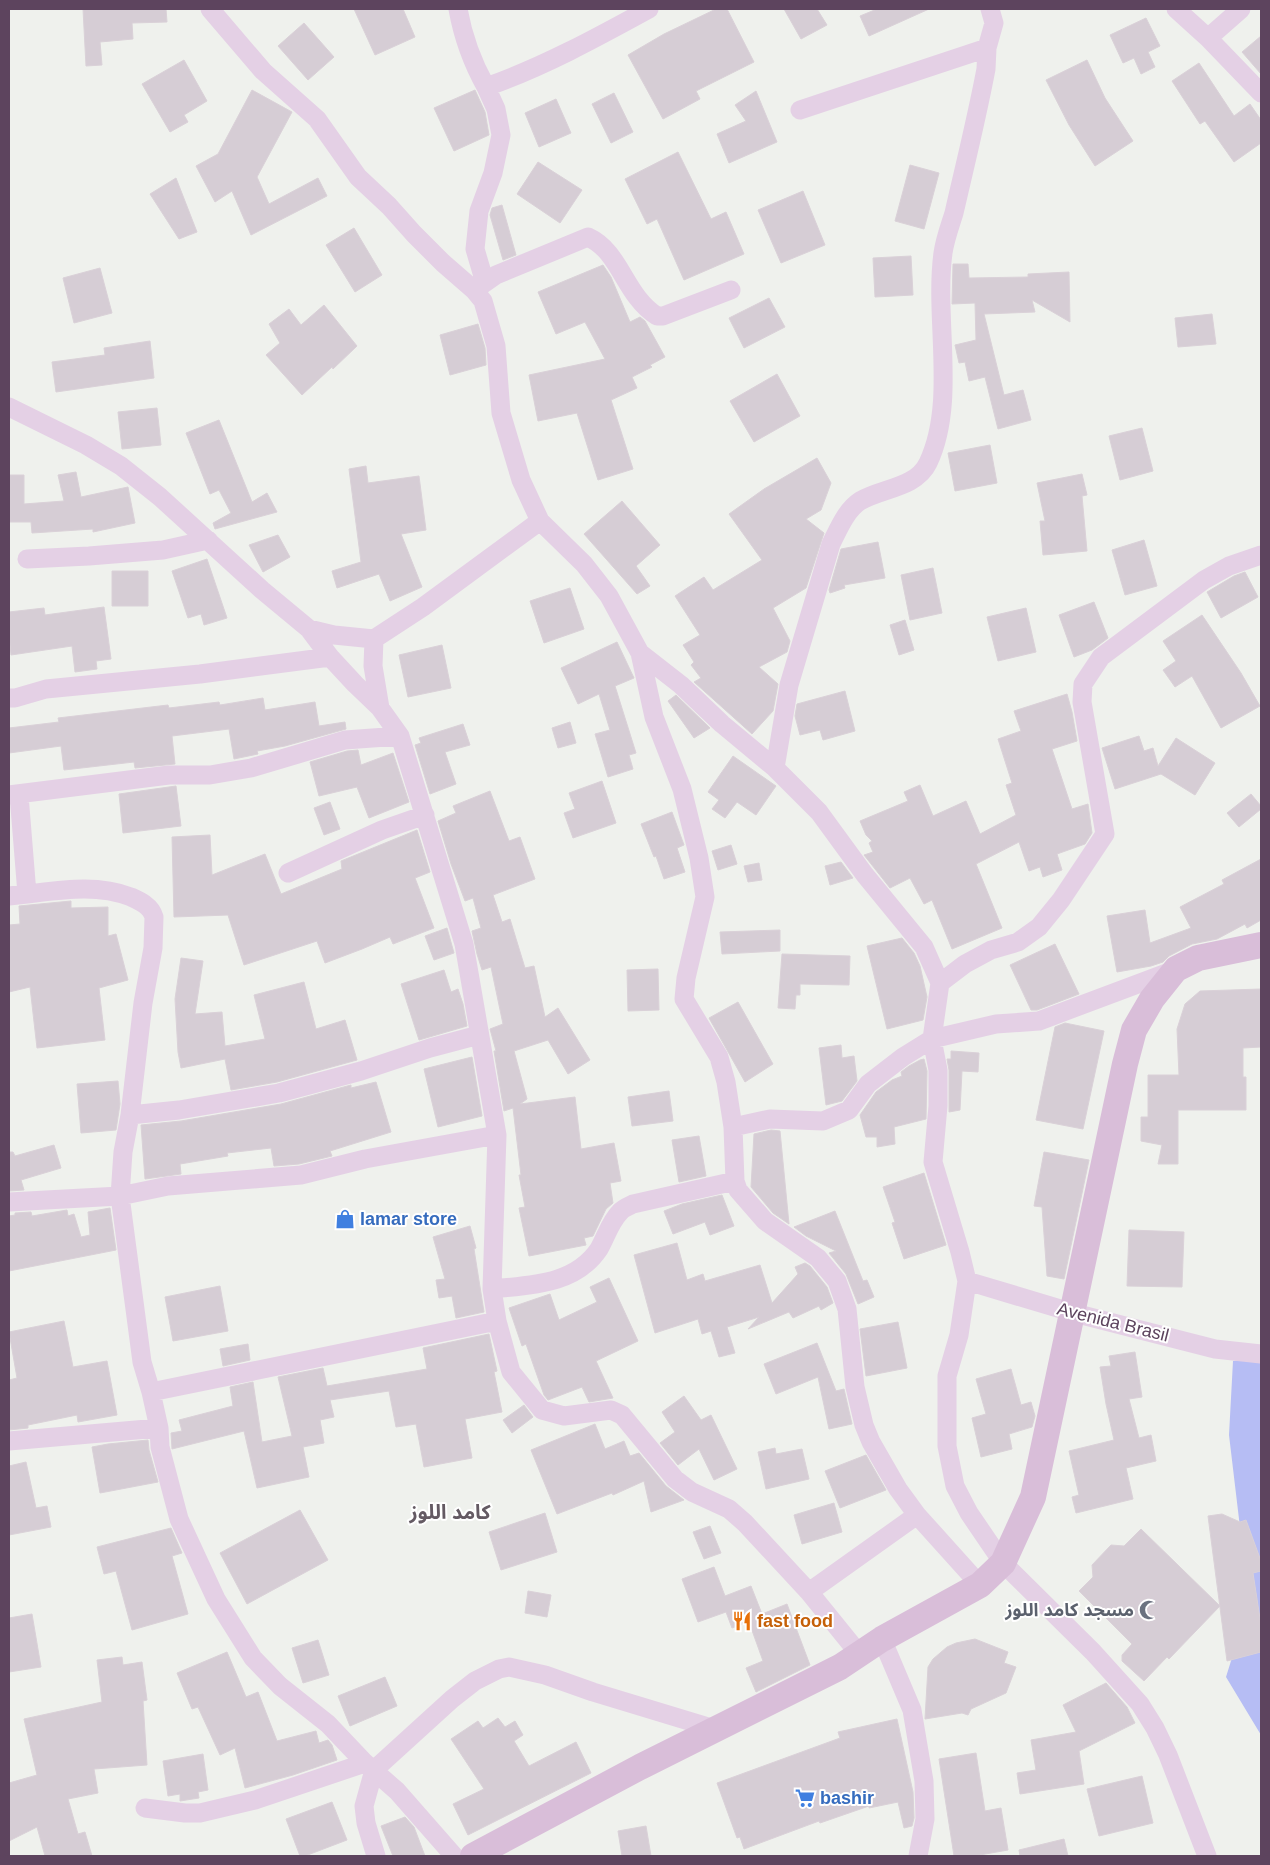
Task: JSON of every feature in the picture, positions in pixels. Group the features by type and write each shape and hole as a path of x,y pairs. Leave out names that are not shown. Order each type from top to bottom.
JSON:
{"main road":[{"path":"487,1853 640,1767 860,1655 882,1639 980,1585 1003,1563 1033,1497 1134,1030 1152,999 1176,969 1198,958 1256,943"}],"street":[{"path":"210,9 263,71 317,119 358,177 389,206 443,263 480,286"},
{"path":"458,9 471,56 496,109 501,135 492,173 479,211 475,249 483,301 496,346 501,413 521,480 540,521 584,564 609,596 640,653 654,717 682,789 699,858 705,897 686,978 684,998 691,1013 719,1057 726,1082 733,1127 735,1181 738,1190 765,1221 818,1258 836,1281 847,1309 855,1387 864,1425 879,1458 917,1515 980,1585"},
{"path":"486,87 537,67 649,9"},
{"path":"775,768 789,685 831,544 841,524 853,507 860,501 898,486 920,474 926,466 937,437 942,398 942,272 944,253 986,69 987,48 994,23 990,9"},
{"path":"1176,9 1208,38 1261,93"},
{"path":"1208,38 1241,9"},
{"path":"800,110 987,48"},
{"path":"480,286 496,275 588,237 606,249 638,300 657,316 663,316 731,290"},
{"path":"9,408 86,445 121,466 160,497 262,590 309,628 330,657 380,708 400,736 464,944 497,1135 492,1289 497,1321 511,1372 542,1410 564,1416 611,1410 622,1415 675,1479 692,1492 729,1510 745,1523 809,1592 860,1655"},
{"path":"309,628 334,635 374,639 423,607 540,521"},
{"path":"27,559 163,550 208,540"},
{"path":"940,984 965,964 992,950 1018,942 1039,926 1061,900 1105,834 1082,702 1083,684 1101,657 1204,580 1229,566 1261,555"},
{"path":"374,639 373,666 380,708"},
{"path":"640,653 681,685 722,724 775,768 819,812 865,875 924,947 940,984 932,1039 938,1070 938,1106 933,1162 967,1281 959,1335 947,1376 947,1446 955,1486 969,1513 1003,1563 1093,1652 1140,1704 1168,1754 1208,1856"},
{"path":"9,698 16,698 46,689 200,674 330,657"},
{"path":"400,736 344,740 251,768 210,775 169,775 14,795 18,895 83,888 115,891 141,901 153,913 153,948 143,1003 120,1196 142,1362 159,1428 160,1447 179,1519 216,1599 254,1658 280,1686 328,1724 369,1767 397,1791 454,1856"},
{"path":"288,873 382,830 425,815"},
{"path":"733,1127 770,1119 823,1121 849,1110 868,1084 904,1056 932,1039 996,1024 1039,1021 1176,969"},
{"path":"130,1115 179,1110 279,1093 361,1071 430,1048 479,1035"},
{"path":"9,1202 120,1196 168,1186 301,1175 365,1159 497,1135"},
{"path":"492,1289 546,1283 577,1271 599,1248 620,1211 633,1204 735,1181"},
{"name":"Avenida Brasil","path":"967,1281 1074,1313 1215,1349 1261,1354"},
{"path":"151,1392 497,1321"},
{"path":"9,1441 159,1428"},
{"path":"809,1592 917,1515"},
{"path":"882,1639 912,1710 924,1781 925,1820 918,1856"},
{"path":"145,1808 200,1813 256,1800 369,1767 475,1681 499,1669 509,1667 545,1676 715,1729"},
{"path":"369,1767 364,1806 366,1823 376,1856"}],"shaded area":[{"path":"1261,1359 1261,1735 1226,1677 1249,1603 1229,1435 1233,1361"}],"building":[{"path":"83,9 166,9 167,22 132,23 133,39 100,42 102,65 86,66"},
{"path":"354,9 403,9 415,37 375,55"},
{"path":"716,9 727,9 754,62 696,91 700,99 663,119 628,55 664,34"},
{"path":"784,9 817,9 827,25 801,39"},
{"path":"877,9 929,9 869,36 860,16"},
{"path":"1146,18 1160,46 1148,52 1155,67 1141,74 1134,58 1123,63 1110,35"},
{"path":"304,23 334,57 308,80 278,46"},
{"path":"1261,36 1261,74 1242,52"},
{"path":"184,60 207,101 184,115 188,122 170,132 142,84"},
{"path":"1087,60 1105,98 1133,141 1095,166 1069,125 1046,80"},
{"path":"1199,63 1234,116 1250,104 1261,120 1261,143 1234,162 1205,121 1200,124 1172,81"},
{"path":"252,90 292,112 257,177 269,204 318,178 327,196 251,235 232,191 215,202 196,166 218,154"},
{"path":"475,90 485,112 489,135 454,151 434,108"},
{"path":"756,91 777,142 729,163 717,134 746,121 735,105"},
{"path":"614,93 633,132 611,143 592,104"},
{"path":"556,99 571,133 539,147 525,113"},
{"path":"678,152 711,219 726,212 744,254 684,280 657,219 647,224 625,179"},
{"path":"538,162 582,190 560,223 517,194"},
{"path":"910,165 939,173 924,229 895,221"},
{"path":"176,178 197,232 179,239 150,194"},
{"path":"803,191 825,245 781,263 758,210"},
{"path":"502,205 516,255 503,260 490,215 492,208"},
{"path":"354,228 382,275 355,292 326,245"},
{"path":"911,256 913,295 875,297 873,258"},
{"path":"953,264 968,264 969,278 1028,277 1028,274 1069,272 1070,322 1032,300 1035,312 984,314 1004,395 1023,390 1031,420 998,429 985,377 969,381 965,362 959,363 955,345 976,340 975,303 952,304"},
{"path":"603,265 611,277 630,322 640,317 645,321 665,357 650,365 652,367 632,377 637,388 611,400 633,469 598,480 577,413 538,421 529,375 605,359 585,322 556,334 538,292"},
{"path":"100,268 112,313 74,323 63,278"},
{"path":"769,298 785,327 744,348 729,318"},
{"path":"324,305 357,346 302,395 266,355 280,343 269,324 289,309 301,325"},
{"path":"1212,314 1216,344 1178,347 1175,318"},
{"path":"478,324 485,348 486,365 450,375 440,335"},
{"path":"150,341 154,378 56,392 52,362 105,355 104,348"},
{"path":"777,374 800,416 754,442 730,401"},
{"path":"157,408 161,445 122,449 118,412"},
{"path":"219,420 252,502 267,493 277,512 215,529 213,523 231,513 219,490 210,494 186,433"},
{"path":"1142,428 1153,471 1120,480 1109,436"},
{"path":"990,445 997,483 955,491 948,453"},
{"path":"817,458 831,483 821,510 806,519 824,533 806,588 773,608 790,641 787,652 759,667 778,684 773,711 752,734 694,682 701,678 691,665 694,662 683,645 700,635 675,596 704,577 713,590 762,560 729,514 764,489"},
{"path":"366,466 368,483 419,476 426,530 401,534 422,587 390,601 379,574 337,588 332,571 361,562 349,469"},
{"path":"76,472 81,497 128,487 135,523 93,532 93,529 32,533 31,522 9,522 9,475 24,475 24,504 64,501 58,475"},
{"path":"1082,474 1087,495 1082,496 1087,551 1043,555 1040,521 1045,521 1037,483"},
{"path":"622,501 660,545 636,566 650,586 637,594 584,534"},
{"path":"278,535 290,557 263,572 249,545"},
{"path":"1144,540 1157,586 1125,595 1112,550"},
{"path":"878,542 885,578 844,585 845,588 830,593 829,590 841,549"},
{"path":"207,559 227,618 204,625 201,614 188,618 172,571"},
{"path":"933,568 942,613 910,620 901,575"},
{"path":"112,571 148,571 148,606 112,606"},
{"path":"1245,572 1258,597 1221,618 1207,592 1234,576"},
{"path":"570,588 584,629 544,643 530,601"},
{"path":"1094,602 1108,638 1092,650 1074,657 1059,615"},
{"path":"104,607 111,659 96,661 97,669 75,672 72,646 11,655 9,612 44,608 45,615"},
{"path":"1026,608 1036,652 998,661 987,617"},
{"path":"1202,615 1241,673 1260,706 1221,728 1192,676 1175,687 1163,670 1176,661 1163,641"},
{"path":"905,620 914,650 899,655 890,625"},
{"path":"617,642 634,678 615,686 636,753 629,755 633,769 608,777 595,734 610,730 599,694 578,704 561,668"},
{"path":"442,645 451,688 408,697 399,655"},
{"path":"845,691 855,731 823,740 820,730 800,735 795,716 797,704"},
{"path":"1067,694 1077,741 1052,749 1072,809 1088,804 1092,833 1085,844 1057,854 1062,870 1043,877 1040,867 1029,871 1019,842 976,864 1002,928 952,949 932,900 924,904 910,878 890,888 864,855 873,852 869,843 872,841 866,835 860,821 908,801 904,792 920,785 933,816 966,801 980,834 1016,815 1006,785 1012,783 998,739 1021,731 1014,711"},
{"path":"676,695 710,728 694,738 668,701"},
{"path":"263,698 265,710 315,702 319,726 345,722 346,729 285,746 257,751 258,754 234,759 229,729 172,736 175,764 135,768 134,762 64,770 61,746 9,753 9,728 59,722 58,718 168,705 169,708 219,702 220,705"},
{"path":"570,722 576,743 558,748 552,728"},
{"path":"463,724 470,745 445,752 456,784 430,794 415,745 421,743 419,738"},
{"path":"1139,736 1144,751 1153,748 1158,766 1176,738 1215,763 1195,795 1161,774 1115,789 1102,748"},
{"path":"358,750 361,765 393,753 409,802 369,818 357,787 319,796 310,762 347,751"},
{"path":"733,756 776,786 756,815 737,802 725,818 712,809 719,800 708,792"},
{"path":"602,781 616,823 573,838 564,813 575,809 569,793"},
{"path":"176,786 181,826 123,833 119,794"},
{"path":"490,791 509,841 520,837 535,879 493,895 502,922 510,919 525,968 534,966 545,1017 558,1008 590,1060 568,1074 548,1040 514,1051 527,1099 520,1104 575,1097 581,1149 614,1143 621,1181 610,1183 613,1203 606,1209 593,1236 584,1238 586,1245 529,1256 519,1208 525,1207 519,1175 521,1175 513,1108 504,1111 494,1051 496,1051 490,1029 503,1024 491,967 482,970 477,954 472,931 481,928 473,898 465,901 438,821 456,813 453,806"},
{"path":"1251,794 1261,806 1261,809 1239,827 1227,813"},
{"path":"330,802 340,829 324,835 314,808"},
{"path":"672,812 684,845 677,848 685,872 664,879 641,824"},
{"path":"417,830 430,872 415,878 434,928 393,944 390,937 325,963 317,941 244,965 228,915 174,917 172,837 210,835 212,875 265,854 281,894 342,869 341,861"},
{"path":"731,845 737,864 718,870 712,851"},
{"path":"1261,859 1261,920 1247,928 1245,924 1217,939 1192,944 1169,956 1163,962 1117,972 1107,916 1145,910 1150,943 1191,928 1180,907 1224,884 1222,880"},
{"path":"841,862 853,878 830,885 825,866"},
{"path":"759,863 762,880 748,882 744,866"},
{"path":"71,901 71,908 108,907 108,936 116,934 128,980 99,988 105,1040 37,1048 30,987 9,992 9,925 20,924 19,906"},
{"path":"447,928 454,953 434,960 425,936"},
{"path":"780,930 780,951 722,954 720,932"},
{"path":"902,938 914,953 920,966 927,997 923,1020 887,1029 867,946"},
{"path":"1055,944 1079,994 1037,1010 1031,1010 1010,965"},
{"path":"782,954 850,956 849,985 800,984 800,995 796,995 795,1009 778,1008"},
{"path":"181,958 203,961 195,1014 222,1012 225,1046 265,1039 254,995 304,982 316,1029 345,1020 357,1060 277,1082 231,1090 225,1059 181,1068 178,1052 175,999"},
{"path":"658,969 659,1010 628,1011 627,970"},
{"path":"444,970 451,992 458,989 467,1026 419,1040 401,984"},
{"path":"1261,989 1261,1047 1243,1048 1243,1077 1246,1077 1246,1110 1178,1110 1178,1164 1158,1164 1162,1145 1141,1141 1141,1117 1148,1117 1148,1075 1179,1075 1177,1029 1185,1004 1200,991"},
{"path":"738,1002 773,1064 745,1082 709,1018"},
{"path":"1065,1023 1104,1031 1083,1129 1036,1120 1055,1027"},
{"path":"841,1045 842,1058 854,1056 857,1081 842,1101 826,1105 819,1048"},
{"path":"951,1051 979,1053 978,1072 962,1071 960,1110 949,1112 949,1070 947,1059 951,1059"},
{"path":"472,1057 482,1116 438,1127 424,1069"},
{"path":"924,1059 927,1071 926,1119 894,1127 895,1144 877,1147 877,1137 866,1137 860,1115 876,1092 892,1080 902,1076 901,1072 909,1066"},
{"path":"118,1081 120,1104 116,1130 81,1133 77,1084"},
{"path":"376,1082 391,1132 330,1151 332,1156 299,1164 274,1166 271,1148 227,1153 228,1156 180,1164 181,1174 145,1179 141,1125 181,1121 281,1104 351,1085 351,1088"},
{"path":"669,1091 673,1121 632,1126 628,1097"},
{"path":"771,1130 780,1131 789,1224 773,1213 751,1187 754,1134"},
{"path":"699,1136 706,1176 679,1182 672,1140"},
{"path":"54,1145 61,1168 21,1180 24,1190 9,1191 9,1152 13,1152 15,1156"},
{"path":"1044,1152 1089,1160 1064,1279 1047,1276 1042,1207 1034,1206"},
{"path":"924,1173 946,1245 904,1259 892,1223 895,1222 883,1187"},
{"path":"722,1195 734,1226 710,1235 705,1222 673,1234 664,1211 682,1204"},
{"path":"110,1208 116,1250 9,1271 9,1216 15,1215 15,1213 31,1212 32,1216 67,1210 68,1216 74,1214 81,1237 90,1235 88,1212"},
{"path":"835,1211 863,1281 867,1280 874,1297 858,1304 846,1274 829,1253 836,1251 806,1236 794,1227"},
{"path":"470,1226 476,1248 474,1249 484,1312 456,1318 452,1296 439,1298 436,1280 445,1279 433,1237"},
{"path":"1129,1230 1184,1232 1182,1287 1127,1286"},
{"path":"677,1243 687,1280 703,1274 705,1281 760,1265 772,1303 798,1274 795,1267 805,1263 810,1266 827,1287 833,1303 821,1310 819,1306 793,1318 789,1312 748,1329 759,1317 727,1327 735,1353 719,1357 711,1331 702,1334 698,1319 655,1333 634,1255"},
{"path":"609,1278 638,1341 596,1361 613,1398 589,1402 582,1387 548,1400 544,1395 526,1344 522,1346 509,1308 550,1294 559,1320 597,1302 590,1287"},
{"path":"220,1286 228,1331 173,1341 165,1297"},
{"path":"64,1321 73,1367 107,1361 117,1415 78,1422 77,1415 28,1425 28,1428 9,1430 9,1380 17,1378 9,1332"},
{"path":"898,1322 907,1368 866,1376 860,1329"},
{"path":"489,1334 497,1371 494,1372 502,1412 465,1419 472,1458 424,1467 416,1424 396,1427 389,1391 330,1400 334,1417 320,1420 324,1443 303,1447 309,1477 257,1488 244,1431 172,1449 171,1433 182,1431 179,1420 233,1406 230,1387 253,1382 262,1442 292,1436 278,1377 323,1368 327,1386 427,1369 423,1348"},
{"path":"817,1343 836,1391 844,1389 852,1424 829,1429 818,1377 776,1394 764,1364"},
{"path":"248,1344 250,1360 223,1366 220,1349"},
{"path":"1135,1352 1142,1397 1129,1399 1139,1438 1151,1435 1156,1461 1126,1468 1133,1499 1076,1513 1072,1497 1079,1495 1069,1451 1114,1440 1100,1367 1111,1366 1109,1356"},
{"path":"1011,1369 1021,1405 1031,1402 1035,1416 1032,1427 1009,1434 1012,1449 981,1457 972,1418 986,1414 976,1379"},
{"path":"684,1396 701,1420 711,1415 737,1469 714,1480 699,1449 678,1465 660,1443 675,1432 662,1412"},
{"path":"524,1405 533,1417 512,1433 503,1420"},
{"path":"595,1424 605,1449 624,1441 630,1456 639,1453 666,1486 684,1500 651,1512 644,1481 613,1495 612,1493 557,1514 531,1450"},
{"path":"148,1440 158,1482 100,1493 92,1447"},
{"path":"775,1448 776,1454 802,1449 809,1479 766,1489 758,1452"},
{"path":"866,1455 886,1490 840,1508 825,1471"},
{"path":"26,1462 36,1508 47,1506 51,1527 9,1535 9,1466"},
{"path":"834,1503 842,1532 802,1544 794,1515"},
{"path":"300,1510 328,1560 247,1604 220,1553"},
{"path":"545,1513 557,1552 501,1570 489,1532"},
{"path":"1222,1514 1240,1522 1246,1520 1261,1561 1261,1571 1253,1573 1261,1625 1261,1652 1227,1661 1208,1516"},
{"path":"710,1526 721,1553 704,1559 693,1532"},
{"path":"171,1528 182,1553 172,1556 188,1614 132,1630 116,1571 104,1574 97,1547"},
{"name":"مسجد كامد اللوز","path":"1141,1529 1220,1606 1169,1659 1167,1657 1144,1681 1122,1661 1122,1655 1132,1644 1079,1591 1093,1577 1092,1565 1111,1545 1124,1546"},
{"path":"714,1567 725,1596 751,1586 762,1614 787,1604 810,1665 756,1692 746,1668 763,1661 749,1622 732,1628 726,1612 698,1622 682,1579"},
{"path":"528,1591 551,1595 547,1617 525,1613"},
{"path":"32,1614 41,1667 9,1672 9,1618"},
{"path":"975,1639 1008,1652 1004,1663 1016,1667 1006,1693 971,1709 968,1715 962,1713 925,1719 928,1667 933,1659 947,1647"},
{"path":"318,1640 329,1675 303,1683 292,1648"},
{"path":"227,1652 246,1697 258,1692 277,1741 316,1731 319,1743 328,1740 332,1745 337,1760 293,1775 245,1788 235,1748 220,1755 198,1707 192,1709 177,1673"},
{"path":"122,1657 123,1665 142,1662 147,1700 143,1701 147,1765 94,1769 98,1793 68,1799 78,1834 85,1832 92,1856 45,1856 37,1827 9,1841 9,1783 37,1775 24,1719 102,1702 97,1660"},
{"path":"385,1677 397,1706 350,1726 338,1696"},
{"path":"1106,1683 1127,1707 1135,1723 1079,1751 1084,1784 1020,1794 1017,1773 1036,1770 1031,1740 1076,1732 1063,1705"},
{"path":"498,1718 505,1727 515,1721 523,1735 514,1741 529,1766 576,1742 591,1773 468,1835 453,1804 484,1789 451,1739 478,1721 483,1728"},
{"path":"897,1719 913,1792 914,1818 912,1826 904,1828 898,1802 869,1808 869,1806 820,1823 819,1821 744,1849 740,1837 737,1838 717,1783 840,1738 838,1732"},
{"path":"976,1753 985,1811 1001,1808 1008,1850 974,1856 954,1856 939,1759"},
{"path":"203,1754 208,1790 198,1792 199,1798 180,1801 180,1794 168,1796 163,1761"},
{"path":"1142,1776 1153,1823 1099,1836 1087,1789"},
{"path":"332,1802 347,1840 305,1856 300,1856 286,1819"},
{"path":"405,1817 414,1827 425,1856 393,1856 381,1826"},
{"path":"646,1826 651,1856 622,1856 618,1831"},
{"path":"1064,1839 1068,1856 1020,1856 1019,1850"}],"place":[{"name":"lamar store","path":"345,1219"},
{"name":"مسجد كامد اللوز","path":"1149,1610"},
{"name":"fast food","path":"742,1621"},
{"name":"bashir","path":"805,1798"}],"district":[{"name":"كامد اللوز","path":"450,1512"}]}
